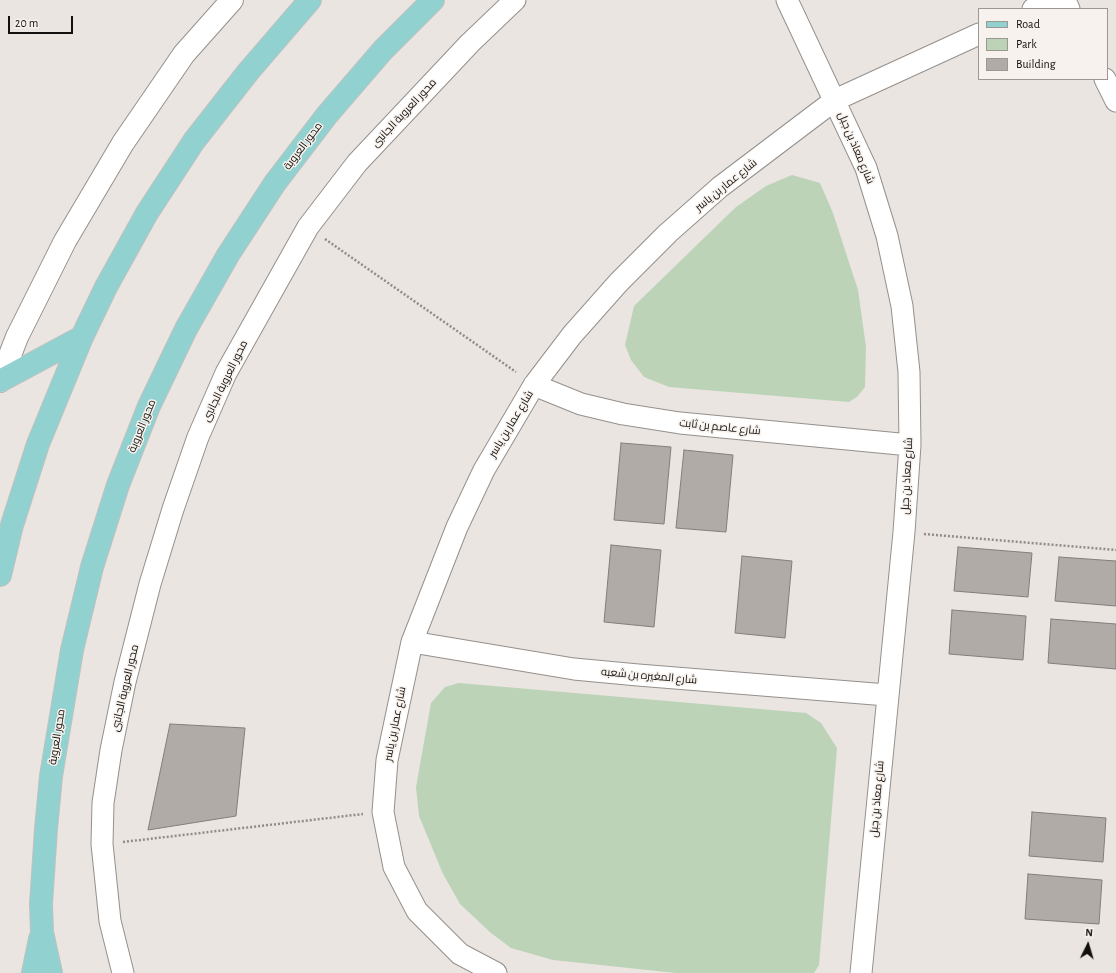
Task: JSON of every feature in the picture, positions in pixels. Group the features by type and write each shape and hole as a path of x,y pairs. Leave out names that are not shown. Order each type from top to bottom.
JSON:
{"main road":[{"path":"0,575 12,525 38,444 82,336 106,287 147,213 194,141 248,72 310,0"},
{"name":"محور العروبة","path":"42,932 42,897 46,829 57,734 72,650 92,567 118,485 149,406 186,329 224,261 275,183 326,115 382,50 433,0"},
{"path":"0,381 82,336"},
{"path":"32,973 42,932"},
{"path":"42,932 51,973"}],"street":[{"path":"0,381 17,337 65,241 123,143 184,54 232,0"},
{"name":"محور العروبة الجانبى","path":"123,973 110,921 102,844 103,803 111,750 125,682 150,584 172,509 198,437 226,373 308,227 357,163 470,43 515,0"},
{"name":"شارع معاذ بن جبل","path":"787,0 866,168 887,236 902,306 909,372 910,445 904,532 861,973"},
{"path":"1035,8 1053,0"},
{"name":"شارع عمار بن ياسر","path":"496,973 460,954 417,911 394,867 383,812 387,760 412,642 457,527 481,477 534,385 572,335 619,282 668,233 720,187 835,100 978,34"},
{"path":"1106,80 1116,101"},
{"name":"شارع عاصم بن ثابت","path":"534,385 581,404 623,414 680,423 910,445"},
{"name":"شارع المغيره بن شعبه","path":"412,642 582,669 638,676 887,695"}],"path":[{"path":"308,227 534,385"},
{"path":"904,532 1116,550"},
{"path":"102,844 383,812"}],"green space":[{"path":"792,175 820,183 833,213 858,290 866,347 865,387 857,397 849,402 669,387 644,377 631,360 625,345 634,306 736,207 766,186"},
{"path":"459,683 806,713 821,723 837,748 819,965 814,973 676,973 553,960 511,948 491,933 460,904 443,874 419,816 416,787 431,703 445,687"}],"building":[{"path":"621,443 671,447 664,524 614,520"},
{"path":"684,450 733,455 726,532 676,528"},
{"path":"611,545 661,550 654,627 604,622"},
{"path":"958,547 1032,553 1028,597 954,591"},
{"path":"742,556 792,561 785,638 735,633"},
{"path":"1059,557 1116,561 1116,606 1055,601"},
{"path":"952,610 1026,616 1023,660 949,654"},
{"path":"1051,619 1116,624 1116,669 1048,663"},
{"path":"170,724 245,728 236,816 148,830"},
{"path":"1032,812 1106,818 1103,862 1029,856"},
{"path":"1028,874 1102,880 1099,924 1025,919"}]}
